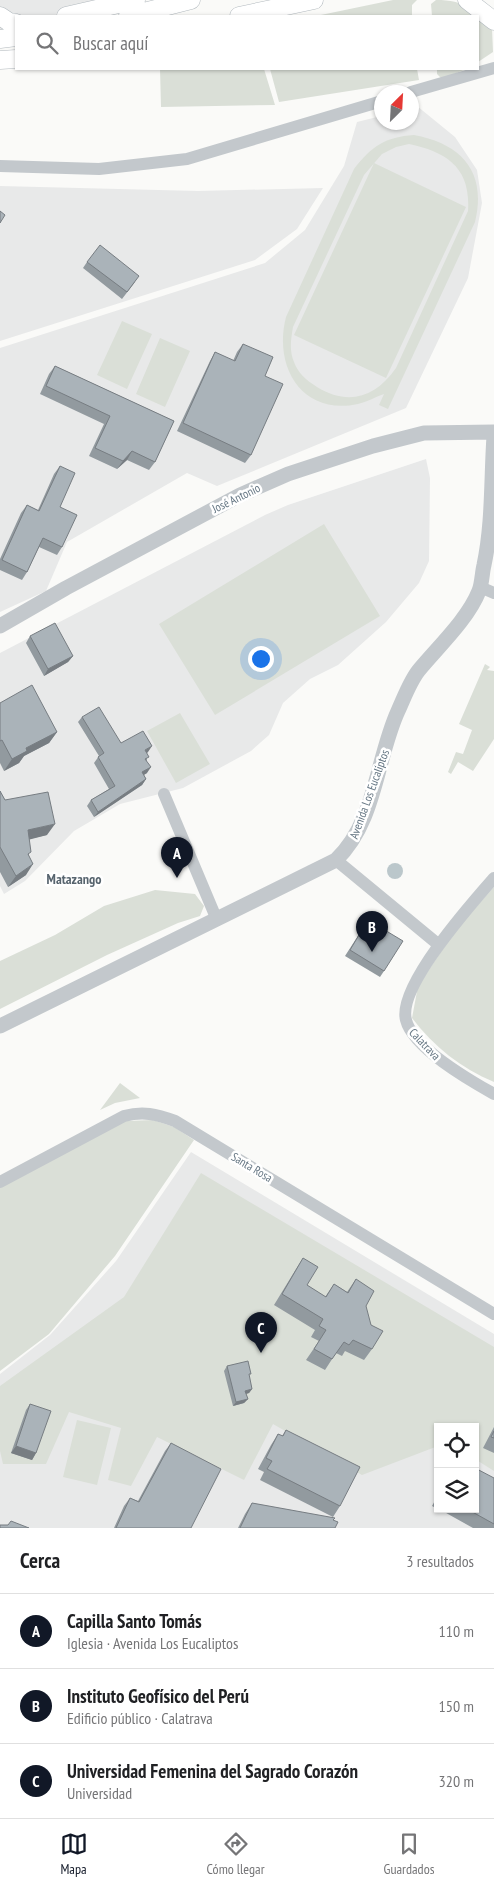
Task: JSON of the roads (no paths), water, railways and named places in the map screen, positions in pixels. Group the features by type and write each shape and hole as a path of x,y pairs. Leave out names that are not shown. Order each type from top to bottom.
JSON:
{"main road":[{"path":"70,15 136,0"},
{"path":"132,15 191,0"},
{"path":"244,15 314,0"},
{"path":"467,0 494,21"},
{"path":"0,16 9,22 15,23"},
{"path":"0,39 15,38"},
{"path":"0,60 15,59"}],"street":[{"path":"419,90 494,68"},
{"path":"0,166 98,168 187,159 374,103"},
{"name":"José Antonio","path":"0,626 66,588 240,495 288,474 373,446 424,433 494,432"},
{"name":"Avenida Los Eucaliptos","path":"0,1026 336,860 348,849 356,836 397,712 418,672 455,629 479,592 491,517 494,436"},
{"path":"480,587 494,593"},
{"path":"164,794 217,920"},
{"path":"336,860 439,945"},
{"name":"Calatrava","path":"494,878 439,945 410,990 405,1002 405,1018 409,1028 432,1053 471,1081 494,1094"},
{"name":"Santa Rosa","path":"0,1182 124,1116 140,1112 154,1113 175,1120 494,1314"}],"place":[{"name":"Capilla Santo Tomás","path":"177,878"},
{"name":"Instituto Geofísico del Perú","path":"372,952"},
{"name":"Universidad Femenina del Sagrado Corazón","path":"261,1353"}],"district":[{"name":"Matazango","path":"74,879"}]}
